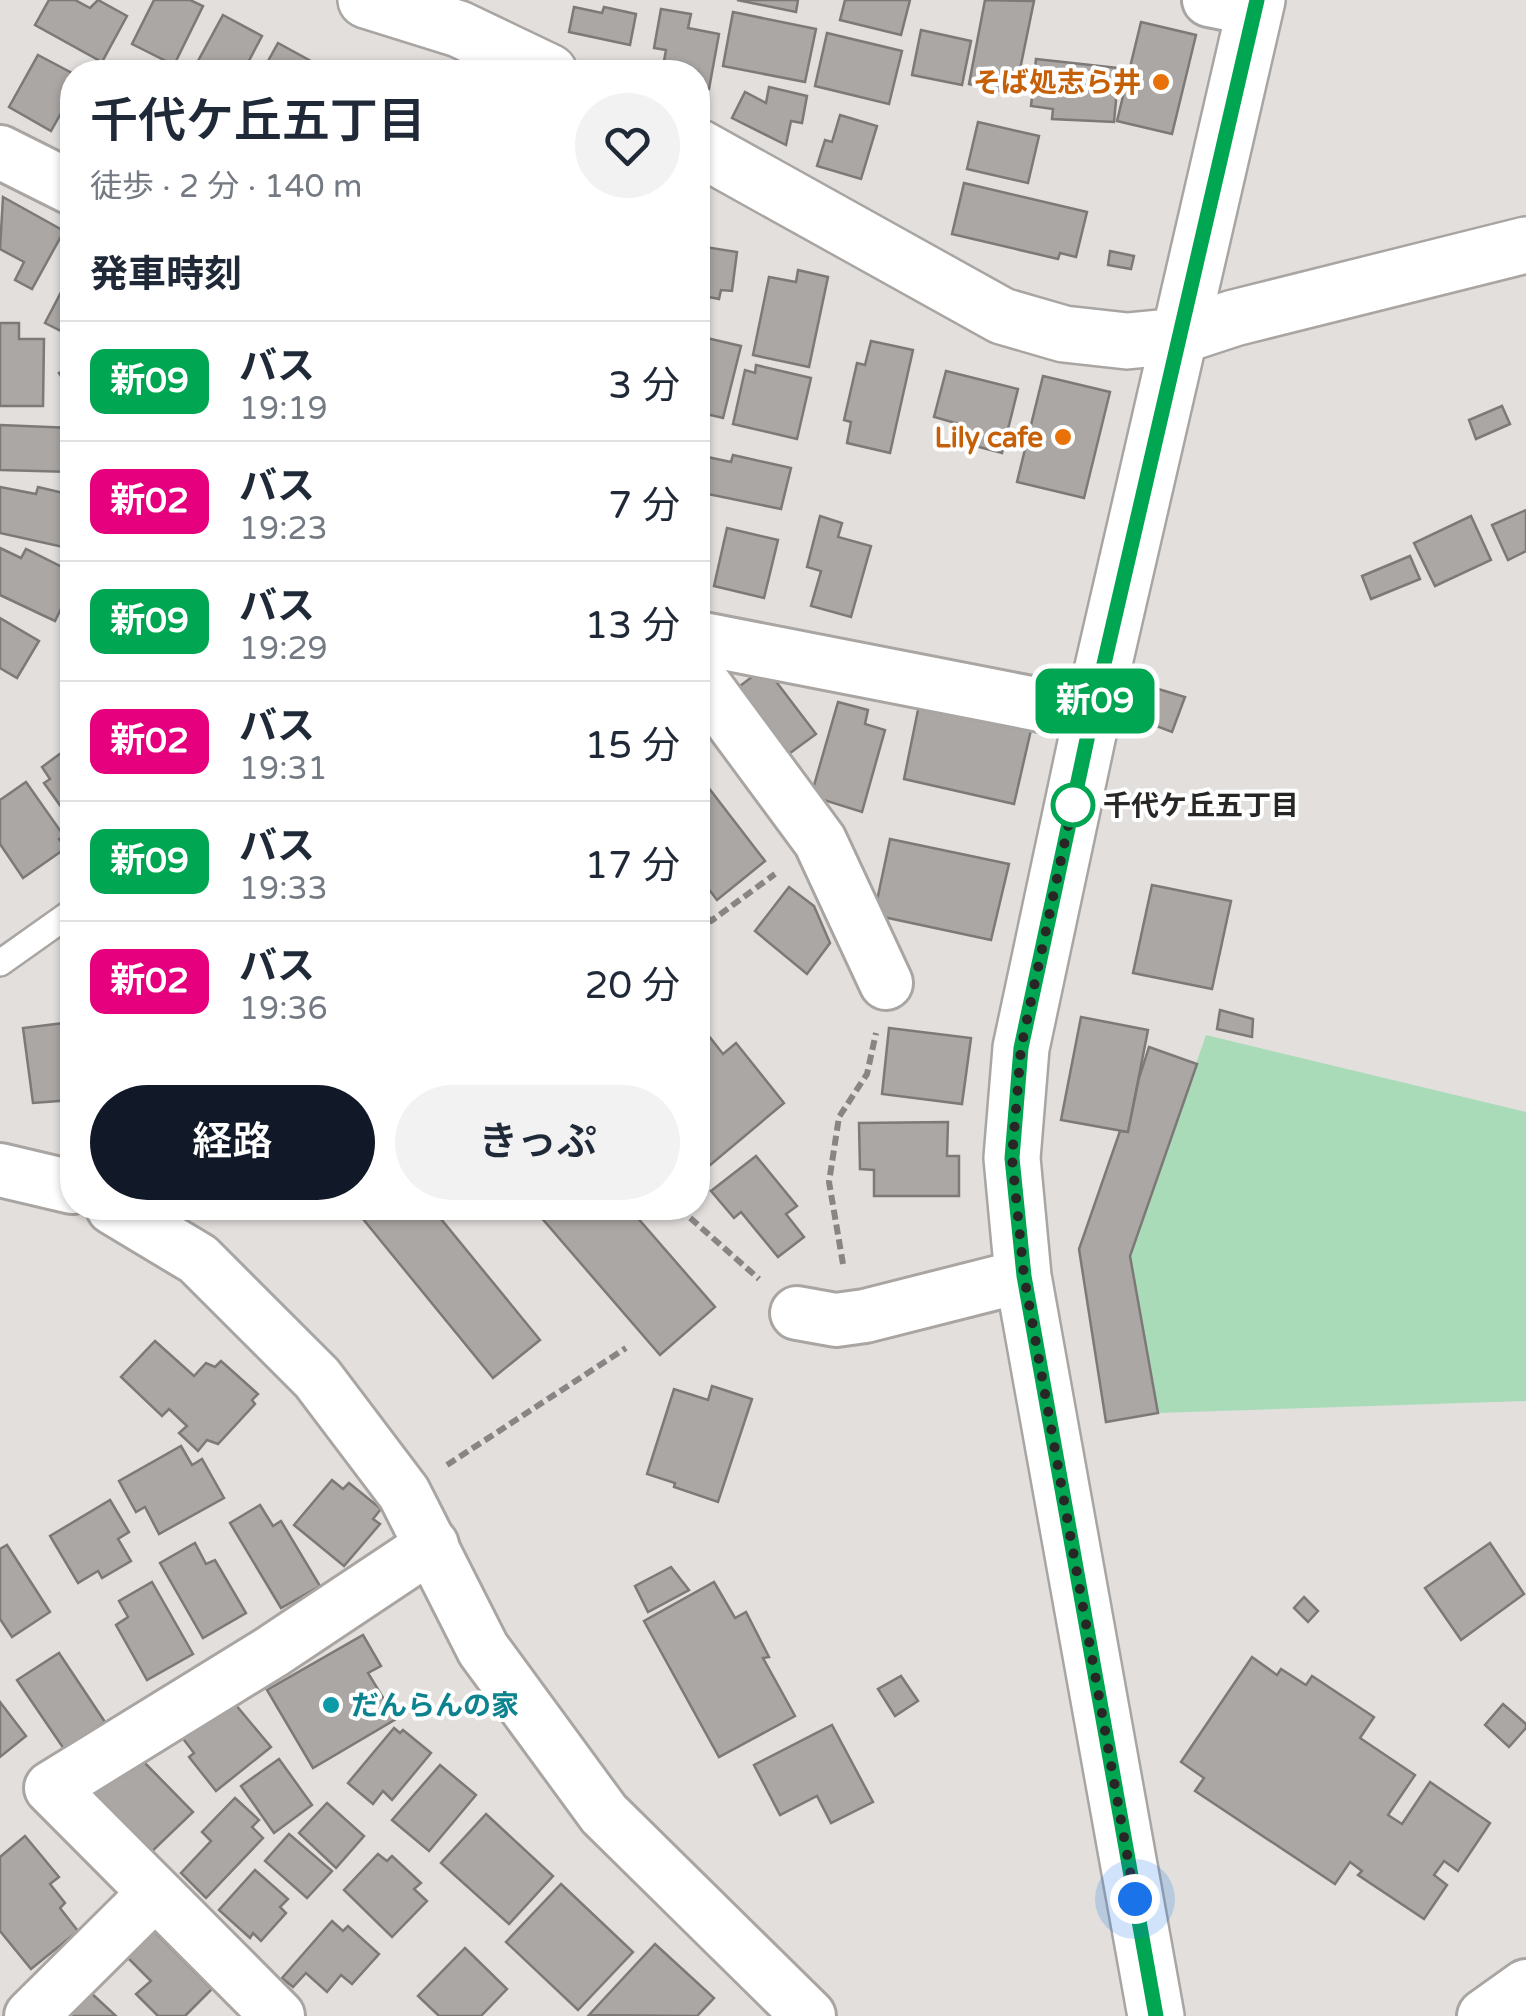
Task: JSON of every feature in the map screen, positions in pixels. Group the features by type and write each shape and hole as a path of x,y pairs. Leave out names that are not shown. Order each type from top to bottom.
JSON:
{"street":[{"path":"366,0 459,29 524,60"},
{"path":"1156,2016 1024,1276 1012,1158 1021,1048 1179,336 1240,3"},
{"path":"0,152 60,182"},
{"path":"710,154 1002,316 1080,336 1126,341 1179,336 1234,318 1526,244"},
{"path":"710,640 1092,716"},
{"path":"710,691 820,841 886,983"},
{"path":"0,1170 60,1184"},
{"path":"133,1220 198,1259 317,1378 404,1494 483,1649 604,1814 809,2016"},
{"path":"797,1313 836,1320 866,1316 1024,1276"},
{"path":"278,2016 50,1788 274,1651 432,1545"},
{"path":"31,2016 156,1893"},
{"path":"1484,2016 1526,1986"}],"lane":[{"path":"0,964 60,921"}],"path":[{"path":"710,920 820,841"},
{"path":"866,1316 844,1266 829,1182 839,1117 867,1074 886,983"},
{"path":"692,1220 797,1313"},
{"path":"404,1494 626,1348"}],"green space":[{"path":"1206,1035 1526,1112 1526,1401 1158,1413 1130,1256"}],"building":[{"path":"49,0 75,0 90,8 98,0 127,16 103,60 35,25"},
{"path":"154,0 190,0 203,6 176,60 164,60 132,44"},
{"path":"737,0 798,0 796,12"},
{"path":"845,0 910,0 901,35 840,20"},
{"path":"985,0 1034,1 1015,94 969,84"},
{"path":"574,7 602,13 604,7 636,14 630,45 569,32"},
{"path":"661,9 691,14 688,28 719,34 710,84 710,60 664,60 666,50 654,48"},
{"path":"733,12 816,29 805,82 723,66"},
{"path":"223,15 262,36 249,60 199,60"},
{"path":"1141,22 1196,35 1172,134 1117,121"},
{"path":"921,30 971,41 962,85 912,75"},
{"path":"827,33 902,51 889,104 815,86"},
{"path":"278,43 309,60 269,60"},
{"path":"38,55 60,67 60,115 51,131 9,107"},
{"path":"1036,59 1119,68 1114,122 1052,119 1053,109 1031,106"},
{"path":"769,87 807,96 802,123 791,121 786,145 732,118 745,92 766,103"},
{"path":"840,115 877,126 861,179 817,166 825,140 832,142"},
{"path":"978,122 1039,136 1028,183 967,169"},
{"path":"964,183 1087,212 1076,257 1060,253 1058,259 952,234"},
{"path":"3,197 60,229 60,238 32,289 15,280 24,262 0,249"},
{"path":"710,248 737,252 732,291 721,290 719,299 710,297"},
{"path":"1110,251 1134,256 1131,269 1108,265"},
{"path":"798,270 828,277 809,367 753,355 769,277 796,282"},
{"path":"60,294 60,330 45,323"},
{"path":"0,323 19,323 19,339 44,339 43,406 0,406"},
{"path":"710,339 741,346 723,418 710,415"},
{"path":"871,341 913,350 890,453 847,443 851,422 844,420 857,363 865,365"},
{"path":"756,365 811,378 797,439 733,424 745,370 755,373"},
{"path":"946,371 1018,389 1002,453 956,441 959,424 934,417"},
{"name":"Lily cafe","path":"1043,376 1110,392 1084,498 1017,482"},
{"path":"1502,406 1510,424 1476,439 1469,420"},
{"path":"0,425 60,428 60,472 0,470"},
{"path":"733,455 791,468 781,509 710,494 710,458 731,462"},
{"path":"0,487 36,494 38,487 60,492 60,546 0,533"},
{"path":"1526,510 1526,551 1508,560 1492,525"},
{"path":"820,516 842,523 838,537 871,546 851,617 811,606 821,571 807,567"},
{"path":"1471,516 1491,560 1435,586 1414,543"},
{"path":"727,528 778,540 764,598 714,586"},
{"path":"0,548 21,558 26,549 60,566 60,611 55,621 0,595"},
{"path":"1410,556 1420,579 1371,599 1362,576"},
{"path":"0,618 39,641 17,678 0,668"},
{"path":"765,667 816,734 782,759 732,692"},
{"path":"1155,688 1185,697 1172,732 1143,721"},
{"path":"838,702 868,710 865,724 885,730 862,812 811,796"},
{"path":"919,705 1031,730 1014,804 904,779"},
{"path":"60,754 60,805 44,783 50,779 42,767"},
{"path":"26,782 60,830 60,852 23,878 0,844 0,800"},
{"path":"710,790 765,861 717,900 710,891"},
{"path":"890,839 1009,864 991,940 874,915"},
{"path":"1152,885 1231,901 1212,989 1133,973"},
{"path":"789,887 814,906 830,943 807,974 755,931"},
{"path":"1220,1010 1253,1019 1252,1037 1217,1029"},
{"path":"1081,1017 1148,1030 1128,1132 1061,1120"},
{"path":"60,1023 60,1101 33,1103 23,1028"},
{"path":"889,1028 971,1038 962,1104 882,1094"},
{"path":"710,1037 723,1054 736,1043 784,1103 710,1165"},
{"path":"1149,1047 1197,1064 1130,1256 1158,1413 1106,1422 1079,1249 1120,1131 1128,1132"},
{"path":"948,1122 947,1156 959,1156 959,1196 874,1196 874,1170 860,1169 859,1123"},
{"path":"756,1156 797,1206 786,1214 804,1237 778,1257 741,1212 734,1218 711,1191"},
{"path":"364,1220 442,1220 540,1340 493,1378"},
{"path":"543,1220 639,1220 715,1307 660,1355"},
{"path":"155,1341 194,1376 206,1363 215,1367 221,1361 258,1394 252,1400 255,1404 218,1444 207,1440 198,1451 179,1433 187,1426 169,1409 162,1416 121,1377"},
{"path":"712,1386 752,1399 718,1502 647,1474 674,1389 708,1400"},
{"path":"181,1446 192,1465 202,1459 224,1498 159,1534 145,1507 136,1512 119,1481"},
{"path":"332,1480 343,1489 349,1483 381,1509 373,1519 380,1524 344,1566 294,1525"},
{"path":"110,1500 129,1532 118,1539 131,1561 102,1578 98,1571 78,1583 50,1536"},
{"path":"260,1505 273,1526 281,1521 320,1586 281,1608 230,1523"},
{"path":"195,1543 206,1564 215,1560 246,1613 203,1638 160,1563"},
{"path":"1490,1543 1524,1594 1461,1640 1425,1588"},
{"path":"7,1545 50,1612 12,1637 0,1619 0,1549"},
{"path":"671,1567 689,1590 648,1612 635,1586"},
{"path":"152,1582 193,1654 147,1680 116,1625 128,1617 119,1601"},
{"path":"714,1582 735,1618 746,1612 769,1657 763,1658 795,1716 719,1757 644,1621"},
{"path":"1304,1597 1318,1611 1308,1622 1294,1608"},
{"name":"だんらんの家","path":"363,1635 381,1666 368,1673 396,1719 313,1768 267,1690"},
{"path":"59,1653 105,1722 64,1749 17,1680"},
{"path":"1252,1657 1277,1675 1281,1669 1306,1685 1312,1676 1374,1717 1360,1738 1415,1775 1388,1815 1402,1824 1430,1782 1490,1823 1458,1871 1444,1861 1434,1875 1447,1885 1424,1919 1358,1875 1362,1871 1350,1862 1335,1884 1195,1791 1204,1778 1181,1762"},
{"path":"901,1676 918,1701 895,1716 878,1689"},
{"path":"230,1698 271,1747 216,1791 189,1757 194,1753 181,1736"},
{"path":"0,1702 26,1736 0,1757"},
{"path":"1503,1704 1526,1724 1509,1747 1485,1725"},
{"path":"832,1725 873,1802 831,1823 817,1796 780,1815 754,1765"},
{"path":"394,1728 400,1733 403,1730 431,1753 392,1800 383,1791 373,1804 348,1783"},
{"path":"136,1754 193,1812 145,1858 89,1800"},
{"path":"279,1759 312,1805 274,1833 241,1786"},
{"path":"440,1765 476,1795 429,1851 392,1820"},
{"path":"235,1798 259,1820 252,1827 263,1838 206,1898 181,1873 211,1841 202,1832"},
{"path":"327,1803 364,1836 336,1868 299,1833"},
{"path":"486,1814 553,1876 509,1924 441,1863"},
{"path":"289,1834 332,1871 307,1898 265,1861"},
{"path":"25,1836 59,1877 50,1884 65,1903 60,1908 78,1931 31,1969 0,1931 0,1857"},
{"path":"378,1854 387,1861 392,1856 421,1883 414,1889 427,1901 392,1937 344,1890"},
{"path":"255,1870 288,1899 280,1907 286,1913 261,1941 253,1933 250,1938 219,1910"},
{"path":"561,1884 633,1952 578,2010 506,1942"},
{"path":"332,1921 343,1931 348,1926 379,1954 352,1984 341,1975 327,1992 306,1973 293,1987 282,1978"},
{"path":"153,1930 212,1989 185,2016 158,2016 136,1994 151,1981 126,1956"},
{"path":"655,1944 714,1998 697,2016 589,2015"},
{"path":"465,1948 507,1989 481,2016 439,2016 418,1996"},
{"path":"90,1992 116,2016 66,2016"}],"bus line":[{"name":"新09","path":"1156,2016 1024,1276 1012,1158 1021,1048 1191,274 1257,0"}],"place":[{"name":"そば処志ら井","path":"1161,82"},
{"name":"Lily cafe","path":"1063,437"},
{"name":"千代ケ丘五丁目","path":"1073,805"},
{"name":"だんらんの家","path":"331,1705"}],"route":[{"path":"1073,805 1076,789 1021,1048 1012,1158 1024,1276 1135,1899"}]}
